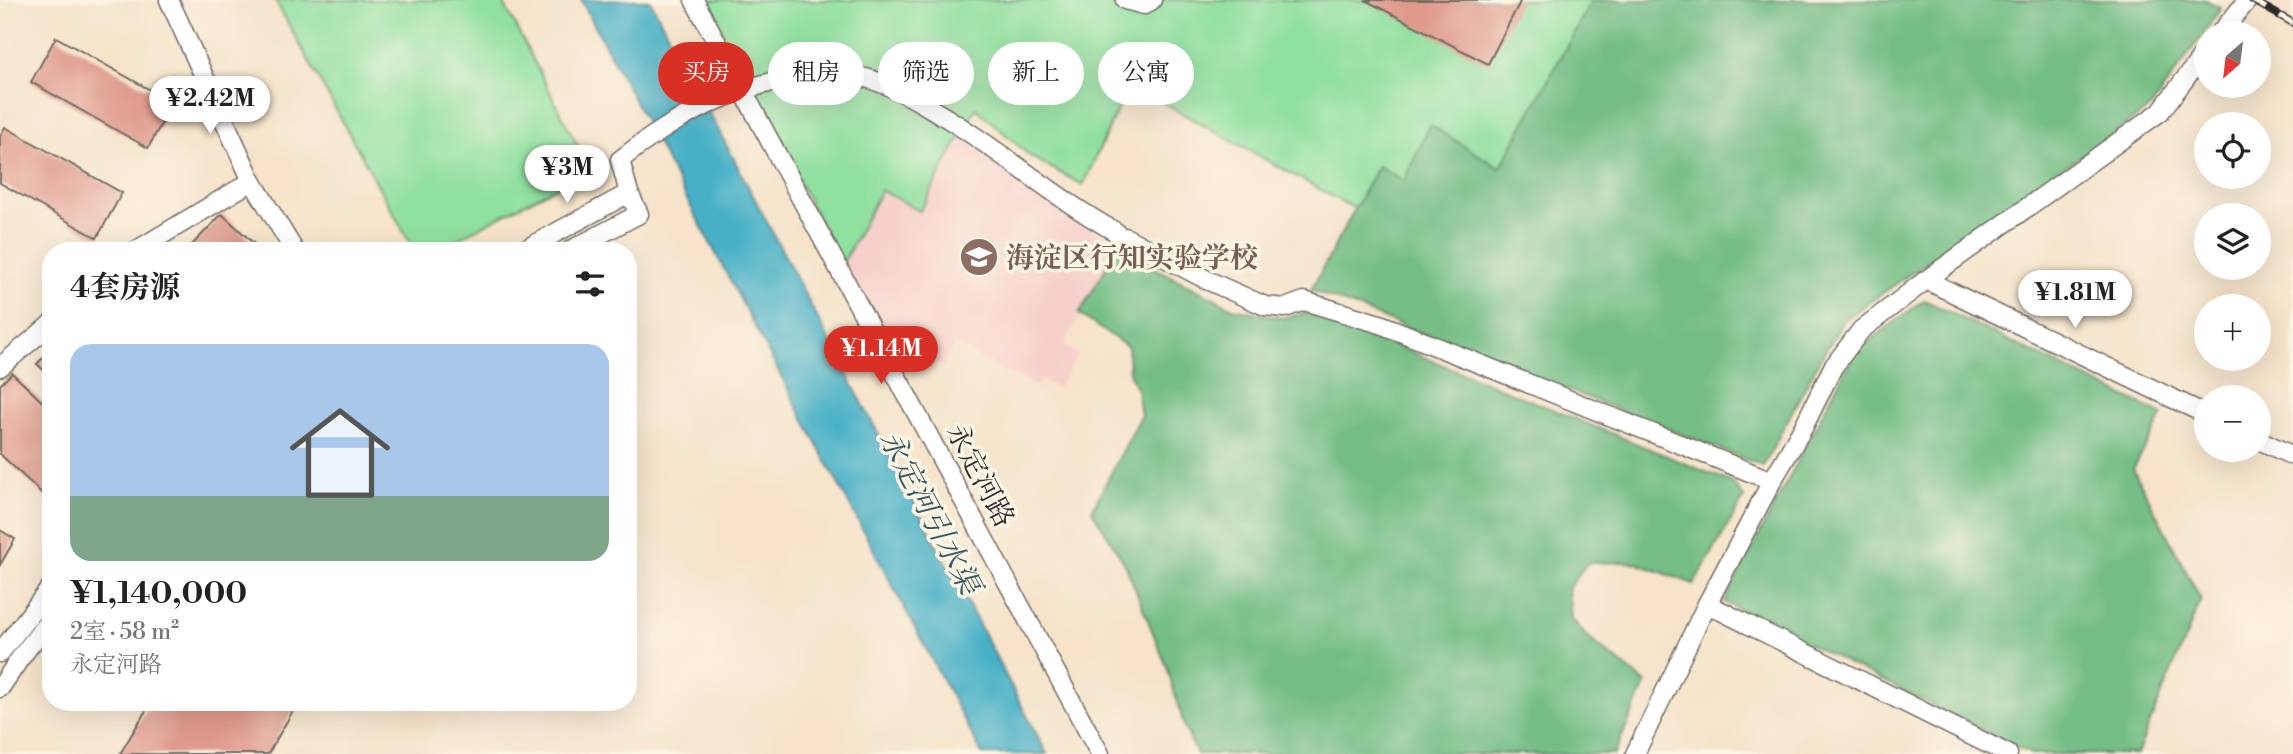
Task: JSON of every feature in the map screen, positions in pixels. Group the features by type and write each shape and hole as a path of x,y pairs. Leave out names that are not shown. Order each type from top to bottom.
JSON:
{"street":[{"path":"169,0 252,181 289,242"},
{"name":"永定河路","path":"694,0 717,42"},
{"path":"1125,0 1144,5 1152,0"},
{"path":"2230,21 2248,0"},
{"path":"1635,754 1707,604 1772,481 1803,429 1833,367 1861,330 1926,280 2160,112 2194,67"},
{"path":"754,87 808,73 829,72 868,79 899,89 976,135 1085,215 1209,281 1265,306 1285,309 1304,301 1380,324 1772,481"},
{"path":"586,242 639,214 629,193 620,160 648,137 710,105"},
{"name":"永定河路","path":"751,105 1100,754"},
{"path":"150,242 252,181"},
{"path":"539,242 629,193"},
{"path":"1926,280 2194,409"},
{"path":"0,367 42,332"},
{"path":"2271,446 2293,456"},
{"path":"0,653 42,599"},
{"path":"1707,604 2008,754"},
{"path":"0,688 42,630"}],"shaded area":[{"name":"海淀区行知实验学校","path":"963,130 1117,249 1063,345 1078,354 1058,389 1041,380 1037,387 954,344 943,367 873,325 842,265 881,189 920,211"}],"green space":[{"path":"275,0 502,0 590,169 452,242 410,242"},
{"path":"705,0 1592,0 1500,169 1404,181 1378,166 1355,209 1167,105 1194,105 1194,42 1098,42 1098,105 1119,105 1083,185 1031,157 976,108 920,211 881,190 842,265 754,95 754,42 727,42"},
{"path":"1592,0 2206,0 2221,8 2212,21 2194,21 2194,46 2151,107 1844,320 1763,466 1311,290 1378,166 1404,181 1430,125 1500,168"},
{"path":"1117,249 1233,308 1282,318 1313,312 1733,483 1744,498 1694,584 1633,562 1587,563 1568,589 1571,618 1587,637 1646,683 1614,754 1197,754 1185,728 1167,667 1126,566 1092,510 1141,416 1137,390 1129,372 1128,347 1079,314"},
{"path":"1924,300 2163,415 2133,469 2201,600 2137,754 2031,754 1724,602 1854,353"}],"water":[{"path":"581,0 650,0 672,42 658,42 658,105 705,105 1047,754 982,754"}],"building":[{"path":"1365,0 1521,0 1488,64"},
{"path":"56,37 173,103 148,148 31,82"},
{"path":"5,127 122,193 97,238 0,183 0,136"},
{"path":"222,214 252,242 195,242"},
{"path":"12,373 42,401 42,494 0,454 0,385"},
{"path":"0,530 15,539 0,565"},
{"path":"146,711 293,711 268,754 120,754"}],"railway":[{"path":"2252,0 2293,23"}],"place":[{"name":"海淀区行知实验学校","path":"979,257"}],"water label":[{"name":"永定河引水渠","path":"930,512"}]}
